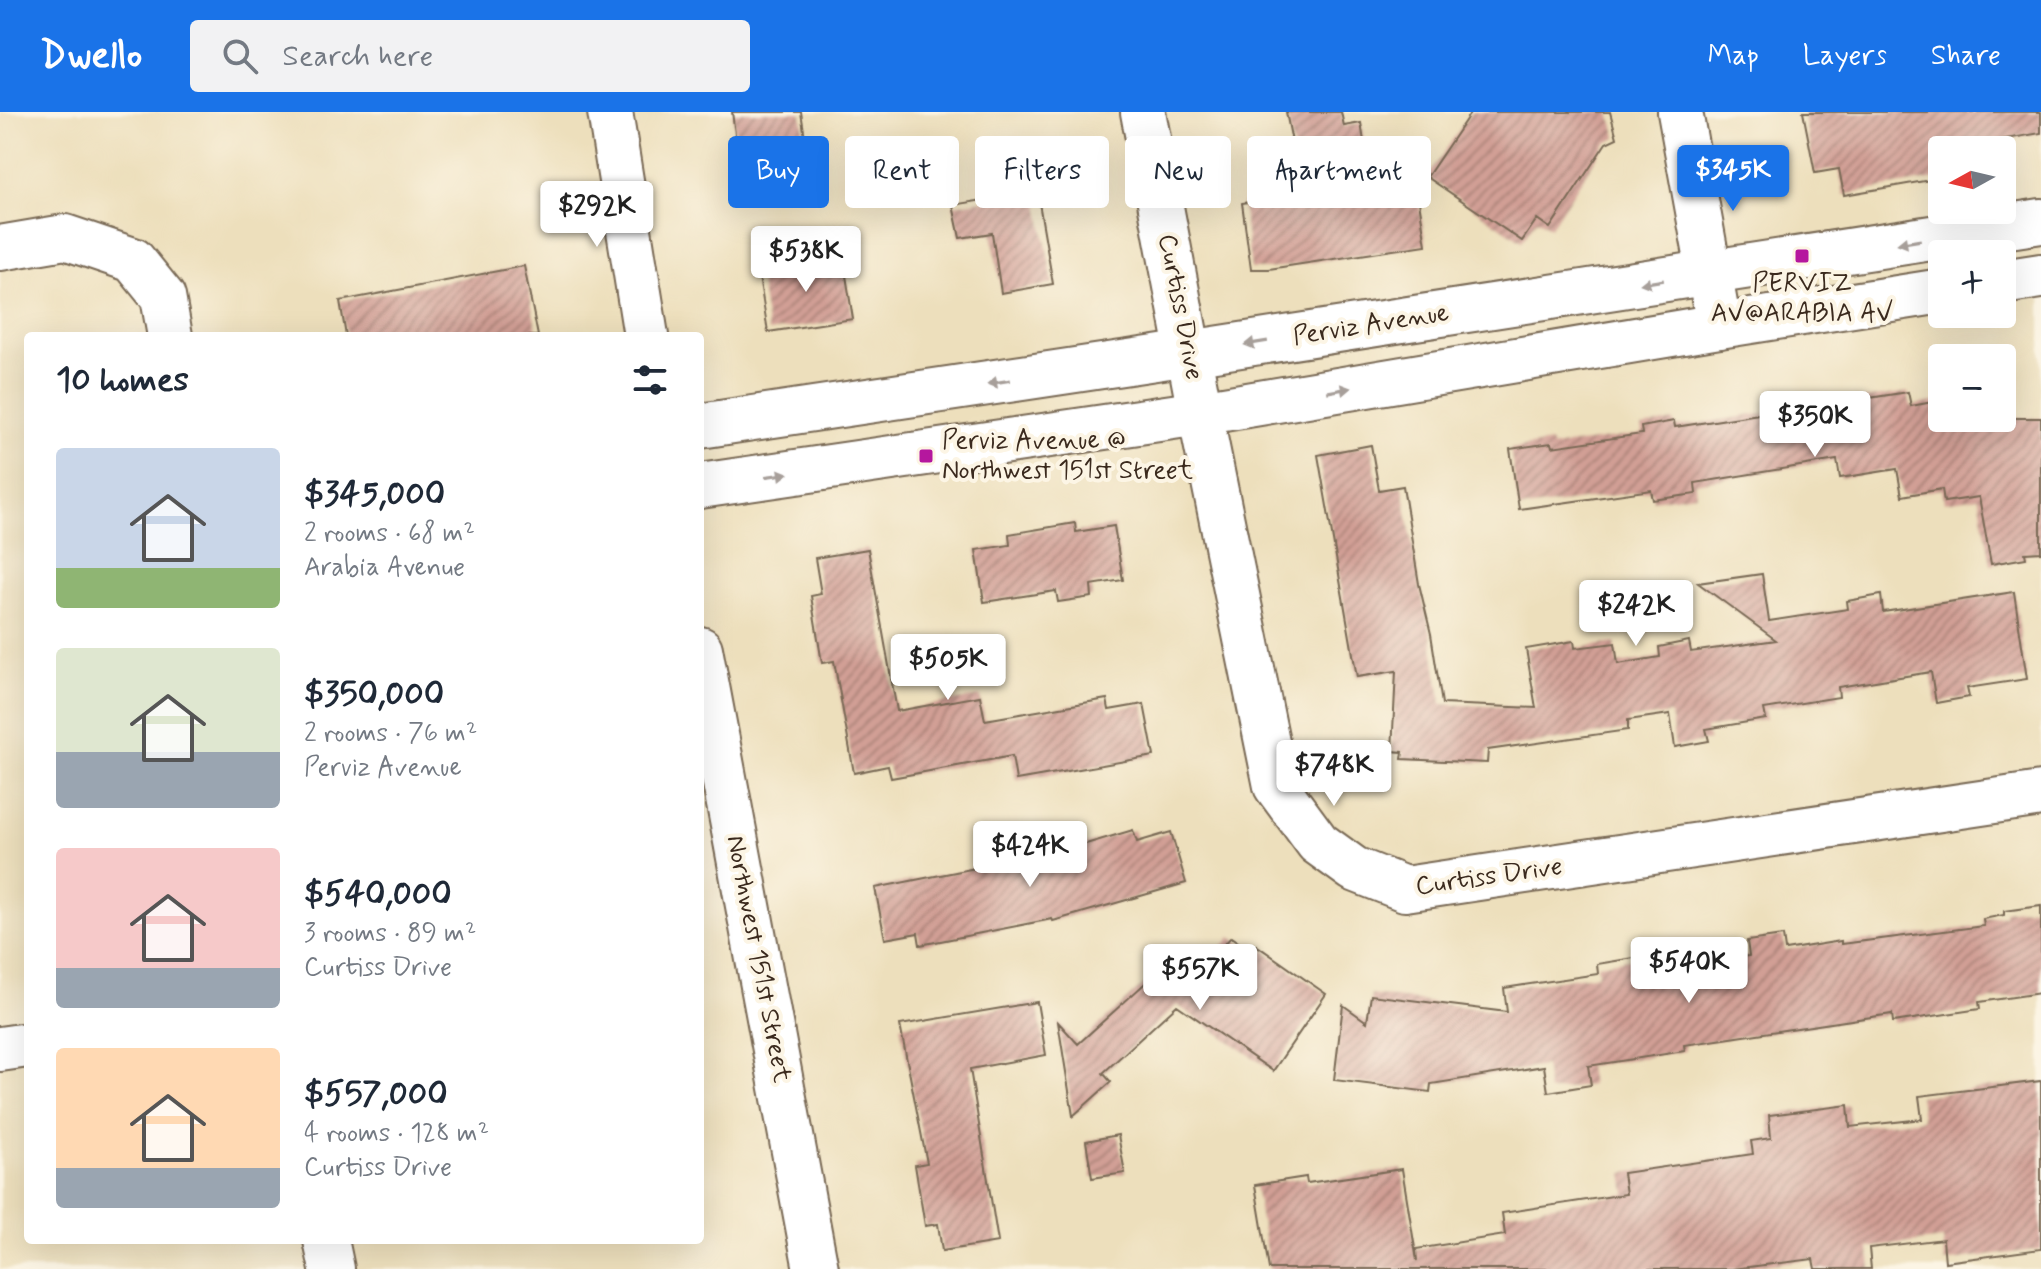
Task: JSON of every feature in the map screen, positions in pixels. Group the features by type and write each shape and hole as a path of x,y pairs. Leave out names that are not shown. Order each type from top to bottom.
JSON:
{"street":[{"path":"610,112 645,332"},
{"name":"Curtiss Drive","path":"1143,112 1276,786 1318,843 1354,869 1405,889 2041,794"},
{"path":"1680,112 1719,326"},
{"name":"Perviz Avenue","path":"704,425 2041,221"},
{"path":"0,248 65,237 133,260 163,297 169,332"},
{"path":"2016,280 2041,276"},
{"path":"704,485 1200,413 1928,293"},
{"name":"Northwest 151st Street","path":"704,670 816,1269"},
{"path":"0,1049 24,1046"},
{"path":"327,1244 332,1269"}],"building":[{"path":"732,112 801,112 805,136 735,136"},
{"path":"1286,112 1341,112 1344,126 1361,123 1363,136 1291,136"},
{"path":"1471,112 1610,112 1617,138 1606,143 1550,228 1537,219 1522,241 1431,180 1431,171"},
{"path":"1803,112 2041,112 2041,133 2016,137 1928,136 1928,180 1844,195 1839,169 1815,173"},
{"path":"975,201 975,208 1040,208 1053,284 1001,293 992,233 960,238 954,208 959,208 959,204"},
{"path":"1247,202 1247,208 1420,208 1426,245 1269,269 1251,269 1242,203"},
{"path":"843,257 853,319 768,332 758,270"},
{"path":"524,266 537,332 345,332 340,301"},
{"path":"1908,392 1911,406 1928,403 1928,432 2016,432 2016,418 2041,418 2041,552 2025,553 2026,558 1991,564 1979,497 1944,502 1942,489 1902,496 1897,469 1840,478 1837,460 1695,483 1696,494 1653,500 1651,490 1519,509 1510,449 1551,443 1552,447 1642,434 1641,427 1674,421 1675,427 1772,412 1771,407 1804,401 1805,408"},
{"path":"1371,445 1379,490 1403,486 1442,704 1536,708 1526,649 1574,641 1575,648 1615,643 1618,664 1660,657 1659,647 1689,641 1691,652 1776,640 1698,583 1762,574 1769,621 1848,609 1847,601 1881,595 1883,612 2014,592 2027,679 1967,688 1969,697 1936,703 1931,672 1838,687 1839,697 1764,709 1766,719 1706,729 1709,741 1675,747 1670,714 1628,720 1628,730 1488,750 1487,763 1402,759 1403,752 1392,751 1396,671 1357,677 1318,455"},
{"path":"1075,523 1076,532 1114,526 1123,580 1091,585 1092,597 1058,602 1056,591 984,602 976,550 1010,545 1009,534"},
{"path":"868,549 897,711 980,696 985,720 1107,699 1109,710 1144,704 1154,756 1016,780 1012,756 891,778 888,766 854,773 834,661 822,663 811,596 821,594 815,558"},
{"path":"1133,830 1137,842 1171,832 1186,883 1053,921 920,945 918,933 885,939 875,888 1011,861 1012,866"},
{"path":"2041,906 2041,993 1979,1002 1980,1009 1893,1022 1892,1014 1684,1045 1685,1051 1588,1066 1591,1085 1548,1092 1544,1066 1431,1084 1430,1092 1334,1080 1343,1005 1367,1022 1371,995 1507,1012 1504,988 1598,974 1597,964 1671,952 1673,967 1749,956 1747,941 1783,936 1785,950 1841,941 1841,944 1984,926 1983,919 2004,915 2004,911"},
{"path":"1231,937 1252,952 1256,945 1326,994 1273,1071 1177,1005 1103,1073 1111,1082 1073,1116 1058,1022 1078,1044 1185,947 1205,966"},
{"path":"1037,1002 1046,1055 970,1069 998,1242 942,1251 938,1224 925,1226 915,1165 927,1163 900,1025"},
{"path":"2041,1081 2041,1249 1945,1262 1943,1239 1869,1248 1871,1269 1815,1269 1813,1259 1732,1269 1269,1269 1255,1185 1306,1177 1307,1183 1402,1169 1417,1261 1416,1249 1505,1235 1502,1213 1626,1194 1623,1173 1753,1154 1751,1141 1771,1138 1769,1115 1848,1105 1850,1127 1922,1119 1919,1096"},
{"path":"1118,1135 1125,1173 1092,1178 1086,1141"}],"place":[{"name":"PERVIZ AV@ARABIA AV","path":"1802,256"},
{"name":"Perviz Avenue @ Northwest 151st Street","path":"926,456"}]}
